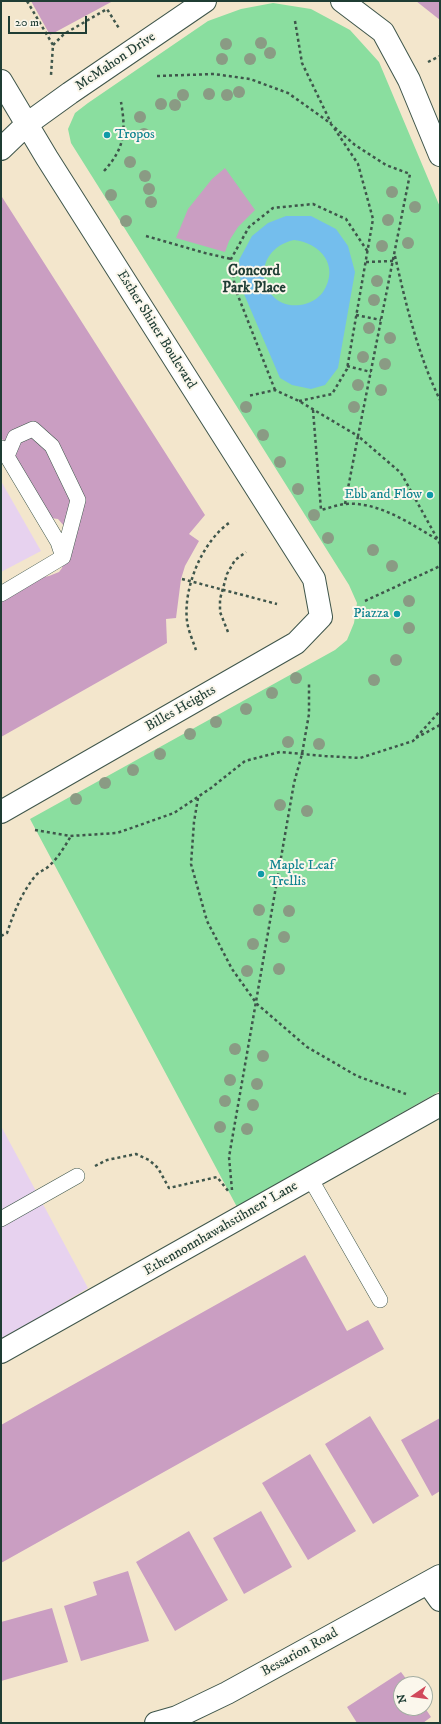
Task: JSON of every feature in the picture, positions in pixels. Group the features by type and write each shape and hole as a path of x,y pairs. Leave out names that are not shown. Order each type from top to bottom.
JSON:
{"street":[{"name":"McMahon Drive","path":"1,149 27,124 85,82 205,1"},
{"path":"342,1 383,32 409,80 440,155"},
{"name":"Esther Shiner Boulevard","path":"1,81 314,579"},
{"name":"Billes Heights","path":"1,812 296,643 321,617 314,579"},
{"name":"Ethennonnhawahstihnen' Lane","path":"1,1352 440,1105"},
{"path":"434,1579 440,1600"},
{"name":"Bessarion Road","path":"156,1723 177,1716 227,1693 434,1579"}],"lane":[{"path":"1,594 63,557 78,500 52,446 33,429 15,437 4,451 58,542 63,557"},
{"path":"1,1219 77,1176"},
{"path":"310,1178 380,1300"}],"path":[{"path":"27,1 53,45 51,80"},
{"path":"53,45 64,34 107,9 123,34"},
{"path":"295,21 302,63 332,124 358,164 374,220 347,366 332,394 299,401"},
{"path":"424,63 440,56"},
{"path":"157,76 214,74 250,79 288,94 332,124 355,145 386,165 410,174 345,504"},
{"path":"104,171 116,159 122,140 124,121 121,102"},
{"path":"275,390 235,288 231,259 249,227 273,208 313,204 346,219 368,252"},
{"path":"146,236 231,259"},
{"path":"394,255 418,345 429,377 440,400"},
{"path":"366,262 393,261"},
{"path":"356,315 381,320"},
{"path":"347,366 371,372"},
{"path":"248,396 275,390 299,401 358,436 401,473 440,544"},
{"path":"313,410 321,510 345,504 369,506 409,523 438,540"},
{"path":"196,650 187,622 186,602 191,582 206,547 219,530 229,523"},
{"path":"228,632 220,612 222,590 226,574 235,560 246,552"},
{"path":"365,601 440,566"},
{"path":"182,579 277,604"},
{"path":"232,1190 230,1157 294,783 302,754 309,714 309,682"},
{"path":"413,741 440,711"},
{"path":"35,830 71,836 117,832 174,813 199,797 245,761 280,752 360,758 413,741 440,724"},
{"path":"199,797 194,822 191,864 207,921 232,969 257,1004 308,1048 357,1076 406,1094"},
{"path":"1,936 7,933 14,911 24,892 38,873 49,866 61,853 71,836"},
{"path":"77,1176 107,1160 136,1154 149,1160 158,1168 169,1188 217,1177 229,1192"}],"shaded area":[{"path":"1,481 41,551 1,572"},
{"path":"1,1126 88,1288 1,1341"}],"green space":[{"path":"273,3 311,9 350,30 379,62 440,207 440,1091 237,1207 30,819 335,650 347,640 354,623 357,603 349,585 71,143 68,129 75,113 208,21 241,9"}],"water":[{"path":"286,216 311,216 336,229 348,246 355,272 338,368 325,385 311,389 292,385 280,378 241,287 239,260 252,236 268,223","holes":["294,240 304,242 320,251 325,257 329,273 328,282 323,292 313,301 300,305 286,304 276,298 268,290 264,278 265,267 269,256 279,246"]}],"building":[{"path":"31,1 113,1 50,35"},
{"path":"416,1 440,1 440,20"},
{"path":"225,168 255,210 238,227 229,241 225,252 176,238 188,209 212,179"},
{"path":"2,197 205,515 189,534 199,541 185,566 181,579 176,618 166,619 167,643 1,737 1,590 59,572 62,568 71,536 58,519 50,518 44,513 1,437"},
{"path":"305,1255 347,1331 368,1320 384,1349 1,1563 1,1425"},
{"path":"370,1416 419,1496 373,1524 325,1444"},
{"path":"440,1418 440,1491 432,1496 401,1440"},
{"path":"310,1454 356,1531 308,1560 262,1483"},
{"path":"261,1511 292,1567 244,1594 213,1538"},
{"path":"189,1531 228,1600 175,1631 136,1562"},
{"path":"128,1571 149,1641 81,1661 64,1606 97,1595 93,1582"},
{"path":"52,1608 68,1662 1,1681 1,1622"},
{"path":"401,1672 404,1676 395,1676"},
{"path":"393,1677 393,1716 431,1717 423,1723 357,1723 347,1707"}],"place":[{"name":"Tropos","path":"107,135"},
{"name":"Ebb and Flow","path":"430,495"},
{"name":"Piazza","path":"397,614"},
{"name":"Maple Leaf Trellis","path":"261,874"}],"district":[{"name":"Concord Park Place","path":"254,280"}]}
